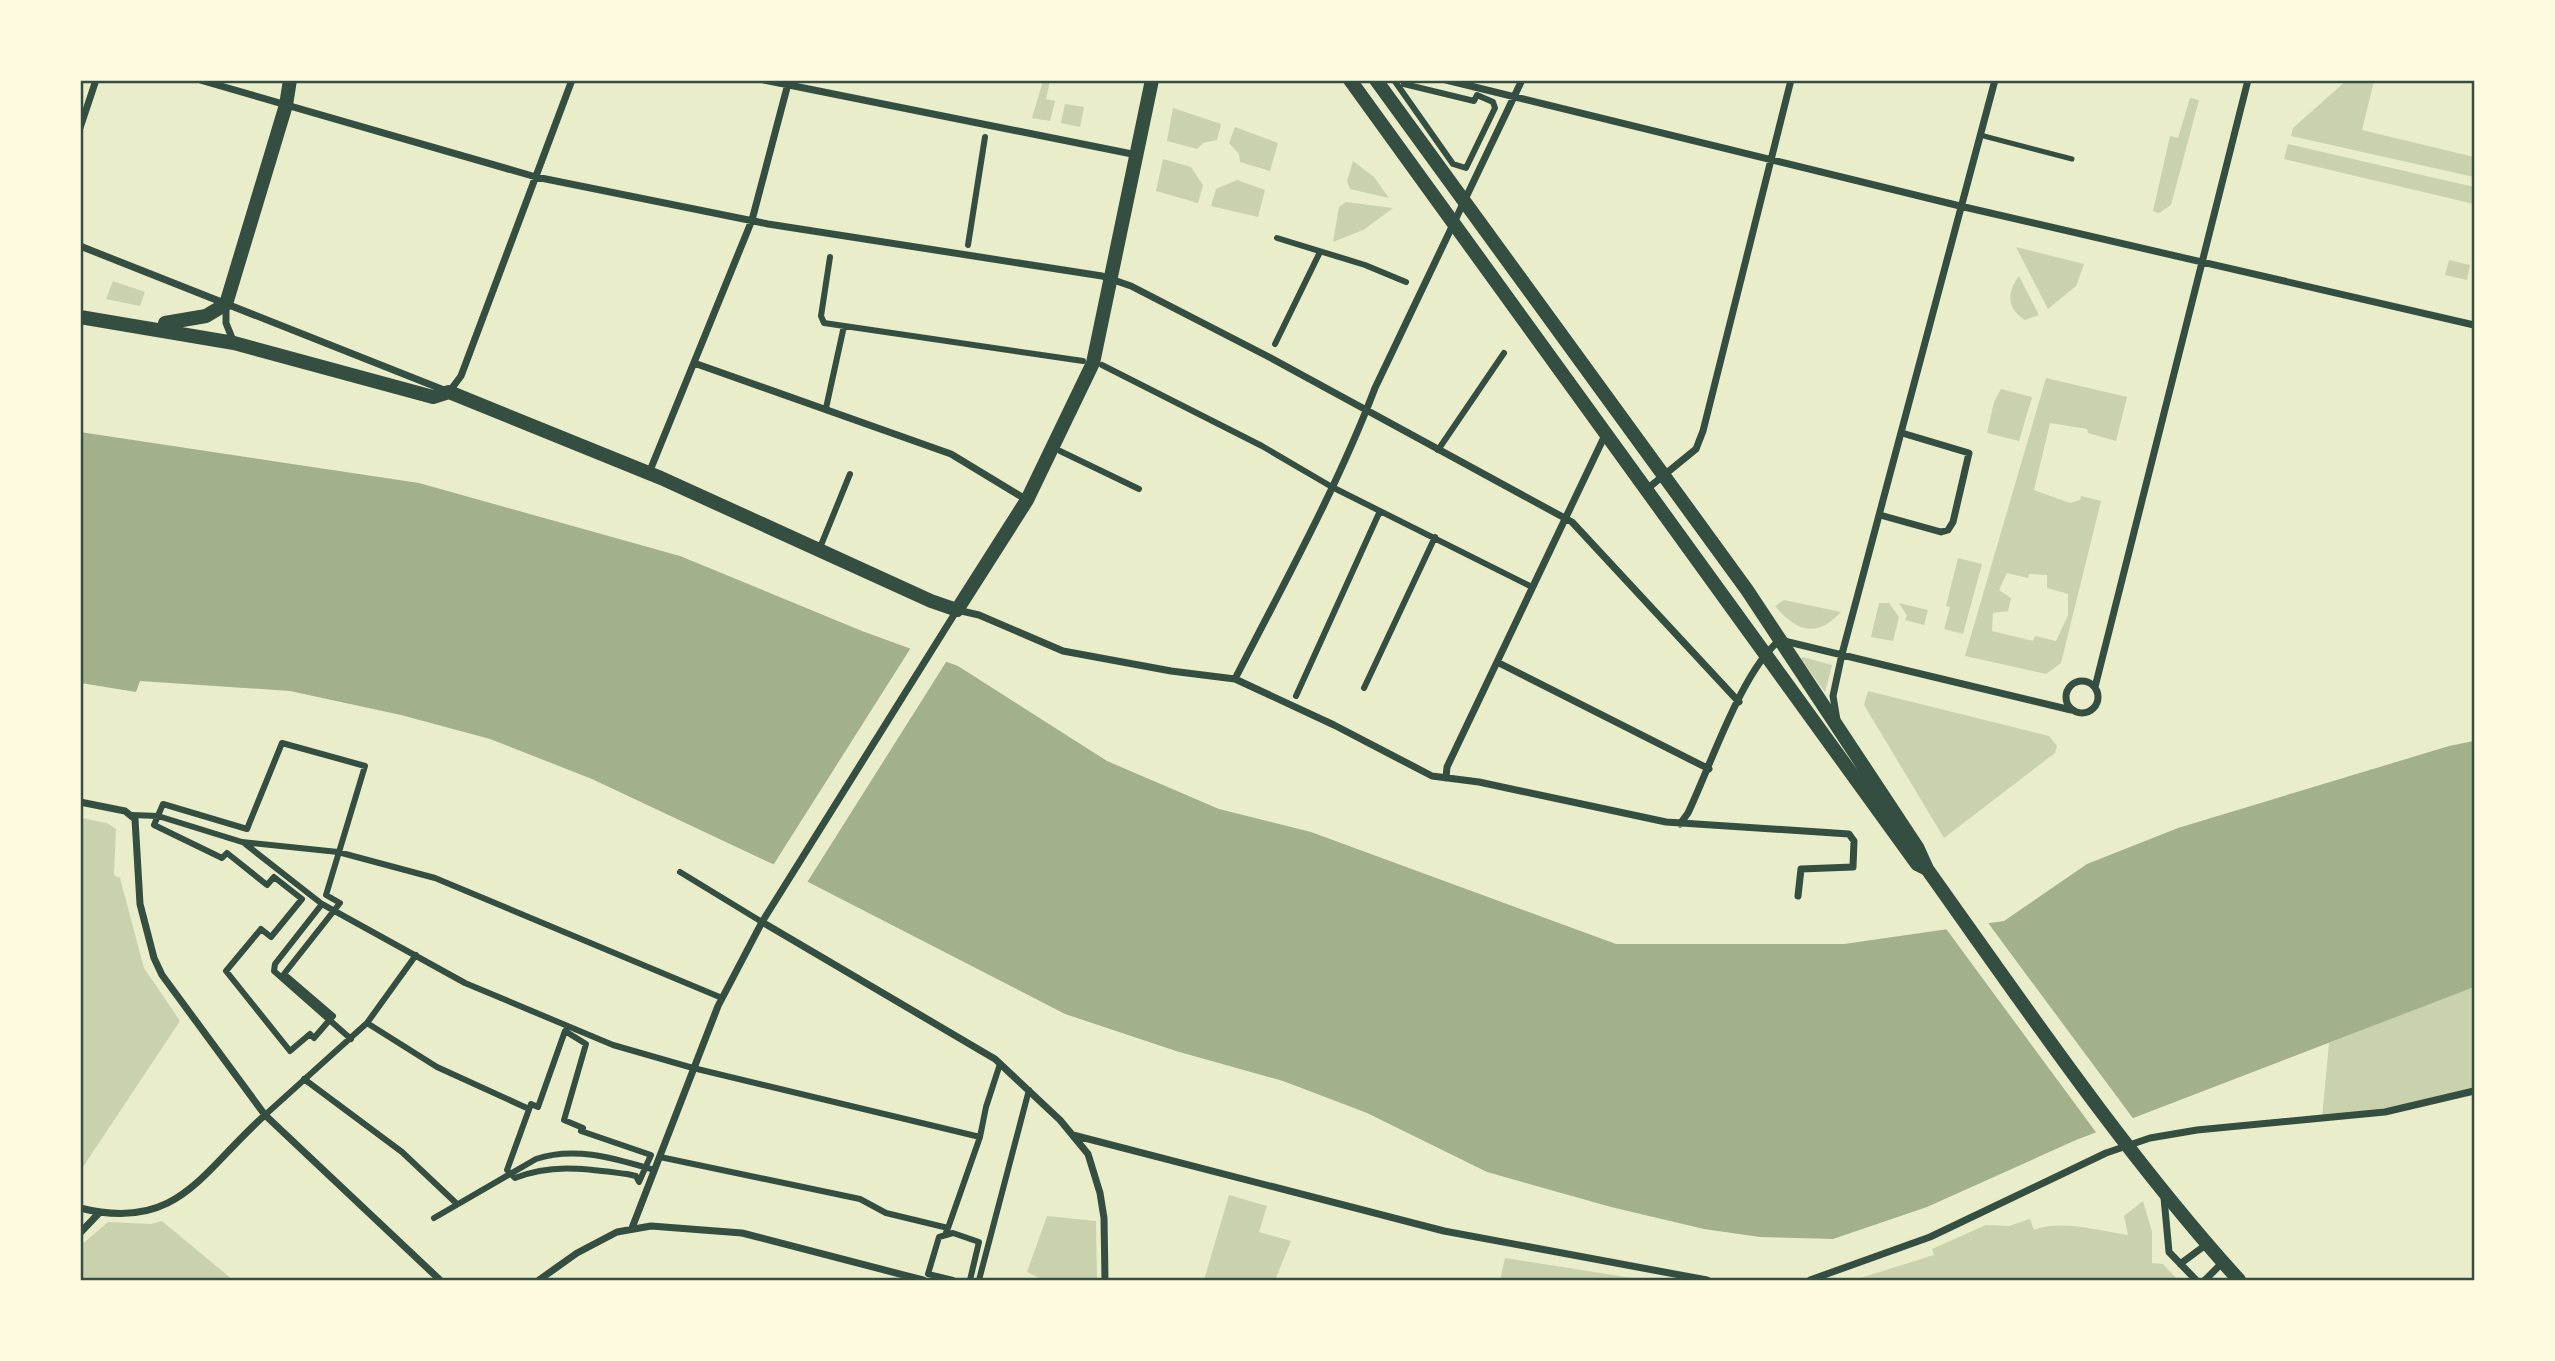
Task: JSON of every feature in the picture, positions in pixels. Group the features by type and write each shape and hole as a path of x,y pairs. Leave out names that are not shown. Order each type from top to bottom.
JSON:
{"main road":[{"path":"142,325 180,323 206,316 226,304 286,105 290,80"},
{"path":"80,317 142,325 234,343 433,397 449,392 649,473 957,610 1027,500 1093,363 1152,80"},
{"path":"1350,80 1917,864 1927,869"},
{"path":"1376,80 1665,474 1838,727 1925,859 1927,869 2157,1182 2239,1280"}],"street":[{"path":"80,128 96,80"},
{"path":"201,80 536,177 752,220 1112,278 1269,356 1572,522 1739,702"},
{"path":"80,246 449,392 461,376 572,80"},
{"path":"764,80 1138,155"},
{"path":"1394,80 1453,164 1466,168 1495,108 1493,103 1477,95 1474,101 1404,85 1404,80"},
{"path":"1446,80 1960,206 2474,325"},
{"path":"1235,679 1368,412 1375,388 1522,80"},
{"path":"1647,489 1696,449 1703,431 1791,80"},
{"path":"1838,727 1833,696 1842,654 1995,80"},
{"path":"1680,824 1688,813 1765,652 1780,640 2080,713 2093,709 2098,701 2095,687 2248,80"},
{"path":"649,473 752,220 789,84"},
{"path":"968,244 985,137"},
{"path":"1277,238 1406,282"},
{"path":"1275,344 1320,252"},
{"path":"830,257 821,316 824,323 1083,361"},
{"path":"226,304 226,323 234,343"},
{"path":"825,408 844,326"},
{"path":"1438,450 1504,353"},
{"path":"694,363 951,454 1027,500"},
{"path":"1102,365 1262,446 1332,487 1532,587"},
{"path":"1446,778 1447,767 1563,517 1606,433"},
{"path":"1880,515 1941,531 1948,530 1953,522 1969,453 1902,433"},
{"path":"1060,451 1139,489"},
{"path":"819,550 850,474"},
{"path":"1296,696 1380,511"},
{"path":"1364,688 1435,537"},
{"path":"632,1228 651,1169 651,1155 592,1137 581,1131 583,1128 565,1120 586,1044 565,1031 538,1107 531,1104 507,1170 515,1178 546,1168 573,1167 636,1176 639,1182 651,1169 660,1157 722,998 762,922 957,610 979,615 1063,651 1171,671 1235,679 1334,724 1432,776 1680,824 1849,834 1854,841 1853,867 1801,869 1798,896"},
{"path":"1497,662 1709,769"},
{"path":"2071,709 2066,700 2071,685 2081,680 2095,687"},
{"path":"282,743 365,766 326,895 340,903 284,974 333,1016 314,1038 310,1034 290,1051 226,971 261,929 271,937 302,899 274,877 267,885 227,853 222,858 154,825 158,816 163,804 247,829 282,743"},
{"path":"80,802 132,815 158,816 242,842 338,852 435,878 722,998"},
{"path":"132,815 137,825 140,904 156,965 265,1115 440,1280"},
{"path":"242,842 334,912 465,983 585,1034 693,1068 980,1137"},
{"path":"680,872 1000,1064 1029,1090 1088,1154 1100,1193 1105,1280"},
{"path":"323,904 275,964 274,971 351,1039"},
{"path":"80,1208 100,1213 134,1215 152,1212 169,1203 222,1158 265,1115 367,1023 416,956"},
{"path":"367,1023 437,1067 529,1109"},
{"path":"953,1280 928,1274 939,1237 947,1231 980,1137 986,1107 1000,1064"},
{"path":"304,1079 401,1152 456,1203"},
{"path":"979,1280 1029,1090"},
{"path":"1810,1280 1930,1237 2106,1153 2150,1138 2197,1130 2385,1112 2474,1091"},
{"path":"1073,1135 1444,1231 1707,1280"},
{"path":"434,1218 510,1173 554,1153 577,1152 651,1169"},
{"path":"660,1157 860,1199 886,1213 979,1242 970,1280"},
{"path":"2157,1182 2168,1220 2169,1252 2196,1280"},
{"path":"80,1233 100,1213"},
{"path":"539,1280 577,1253 632,1228 651,1226 742,1233 923,1280"},
{"path":"2180,1264 2207,1244"},
{"path":"2205,1280 2222,1262"}],"lane":[{"path":"1980,135 2072,159"}],"shaded area":[{"path":"2347,80 2374,81 2362,130 2474,157 2474,177 2291,136 2293,128"},
{"path":"1043,81 1050,81 1046,99 1055,101 1050,121 1032,118"},
{"path":"2190,98 2199,100 2171,205 2159,213 2153,211 2170,136 2178,138"},
{"path":"1065,104 1084,107 1080,127 1061,123"},
{"path":"1173,108 1221,124 1217,140 1203,143 1197,149 1167,141"},
{"path":"1235,127 1278,143 1270,171 1240,162 1239,154 1229,143"},
{"path":"2288,144 2474,187 2474,204 2284,159"},
{"path":"1163,159 1191,167 1203,185 1198,203 1156,191"},
{"path":"1353,161 1374,177 1389,198 1350,189 1347,181"},
{"path":"1237,180 1265,190 1258,217 1211,206 1216,189"},
{"path":"1346,202 1393,208 1365,229 1333,242 1339,207"},
{"path":"2016,247 2084,264 2076,286 2048,309"},
{"path":"2449,260 2470,265 2467,280 2445,275"},
{"path":"2019,276 2039,315 2025,320 2014,310 2010,300 2012,288"},
{"path":"113,281 145,292 140,306 106,299"},
{"path":"2046,378 2127,397 2116,441 2088,433 2087,429 2050,423 2034,490 2070,503 2080,500 2081,496 2101,501 2061,663 2046,674 1965,656","holes":["2007,573 2028,578 2029,574 2047,575 2047,588 2068,594 2068,615 2056,641 2035,636 2033,641 1992,631 1993,613 2008,611 2011,598 1999,590"]},
{"path":"2001,389 2032,397 2019,441 1987,433 1994,402"},
{"path":"80,432 419,483 680,556 862,631 958,666 1107,761 1219,809 1311,832 1616,944 1844,944 2004,921 2087,864 2178,828 2449,746 2474,741 2474,987 2076,1140 1927,1207 1833,1239 1760,1237 1704,1229 1611,1207 1487,1172 1367,1113 1283,1081 1176,1051 1065,1014 777,866 592,779 490,739 401,715 290,691 140,681 136,692 81,683"},
{"path":"1958,558 1982,564 1963,634 1944,629 1950,607 1946,606"},
{"path":"1784,600 1841,612 1824,626 1807,628 1791,622 1775,606"},
{"path":"1879,603 1889,603 1899,617 1893,641 1871,637"},
{"path":"1899,603 1928,610 1924,625 1905,620 1907,616"},
{"path":"1803,657 1832,665 1825,692 1801,659"},
{"path":"1868,691 2049,736 2057,746 2055,753 1944,838 1864,705"},
{"path":"81,818 107,823 116,829 114,875 120,878 144,968 180,1021 81,1170"},
{"path":"2474,984 2474,1091 2385,1112 2322,1118 2329,1043"},
{"path":"1229,1195 1267,1206 1259,1232 1291,1241 1275,1280 1204,1280"},
{"path":"2143,1201 2152,1232 2152,1263 2163,1264 2178,1280 1854,1280 1934,1255 1932,1249 1986,1225 2009,1226 2030,1219 2034,1230 2068,1226 2128,1235 2124,1216"},
{"path":"1047,1216 1096,1221 1097,1280 1043,1280 1027,1272"},
{"path":"162,1221 233,1280 81,1280 81,1245 108,1222 151,1224"},
{"path":"1505,1258 1645,1280 1500,1280"}],"pier":[{"path":"912,646 948,659 806,884 772,867"},
{"path":"1986,920 2135,1121 2098,1135 1944,926"}]}
